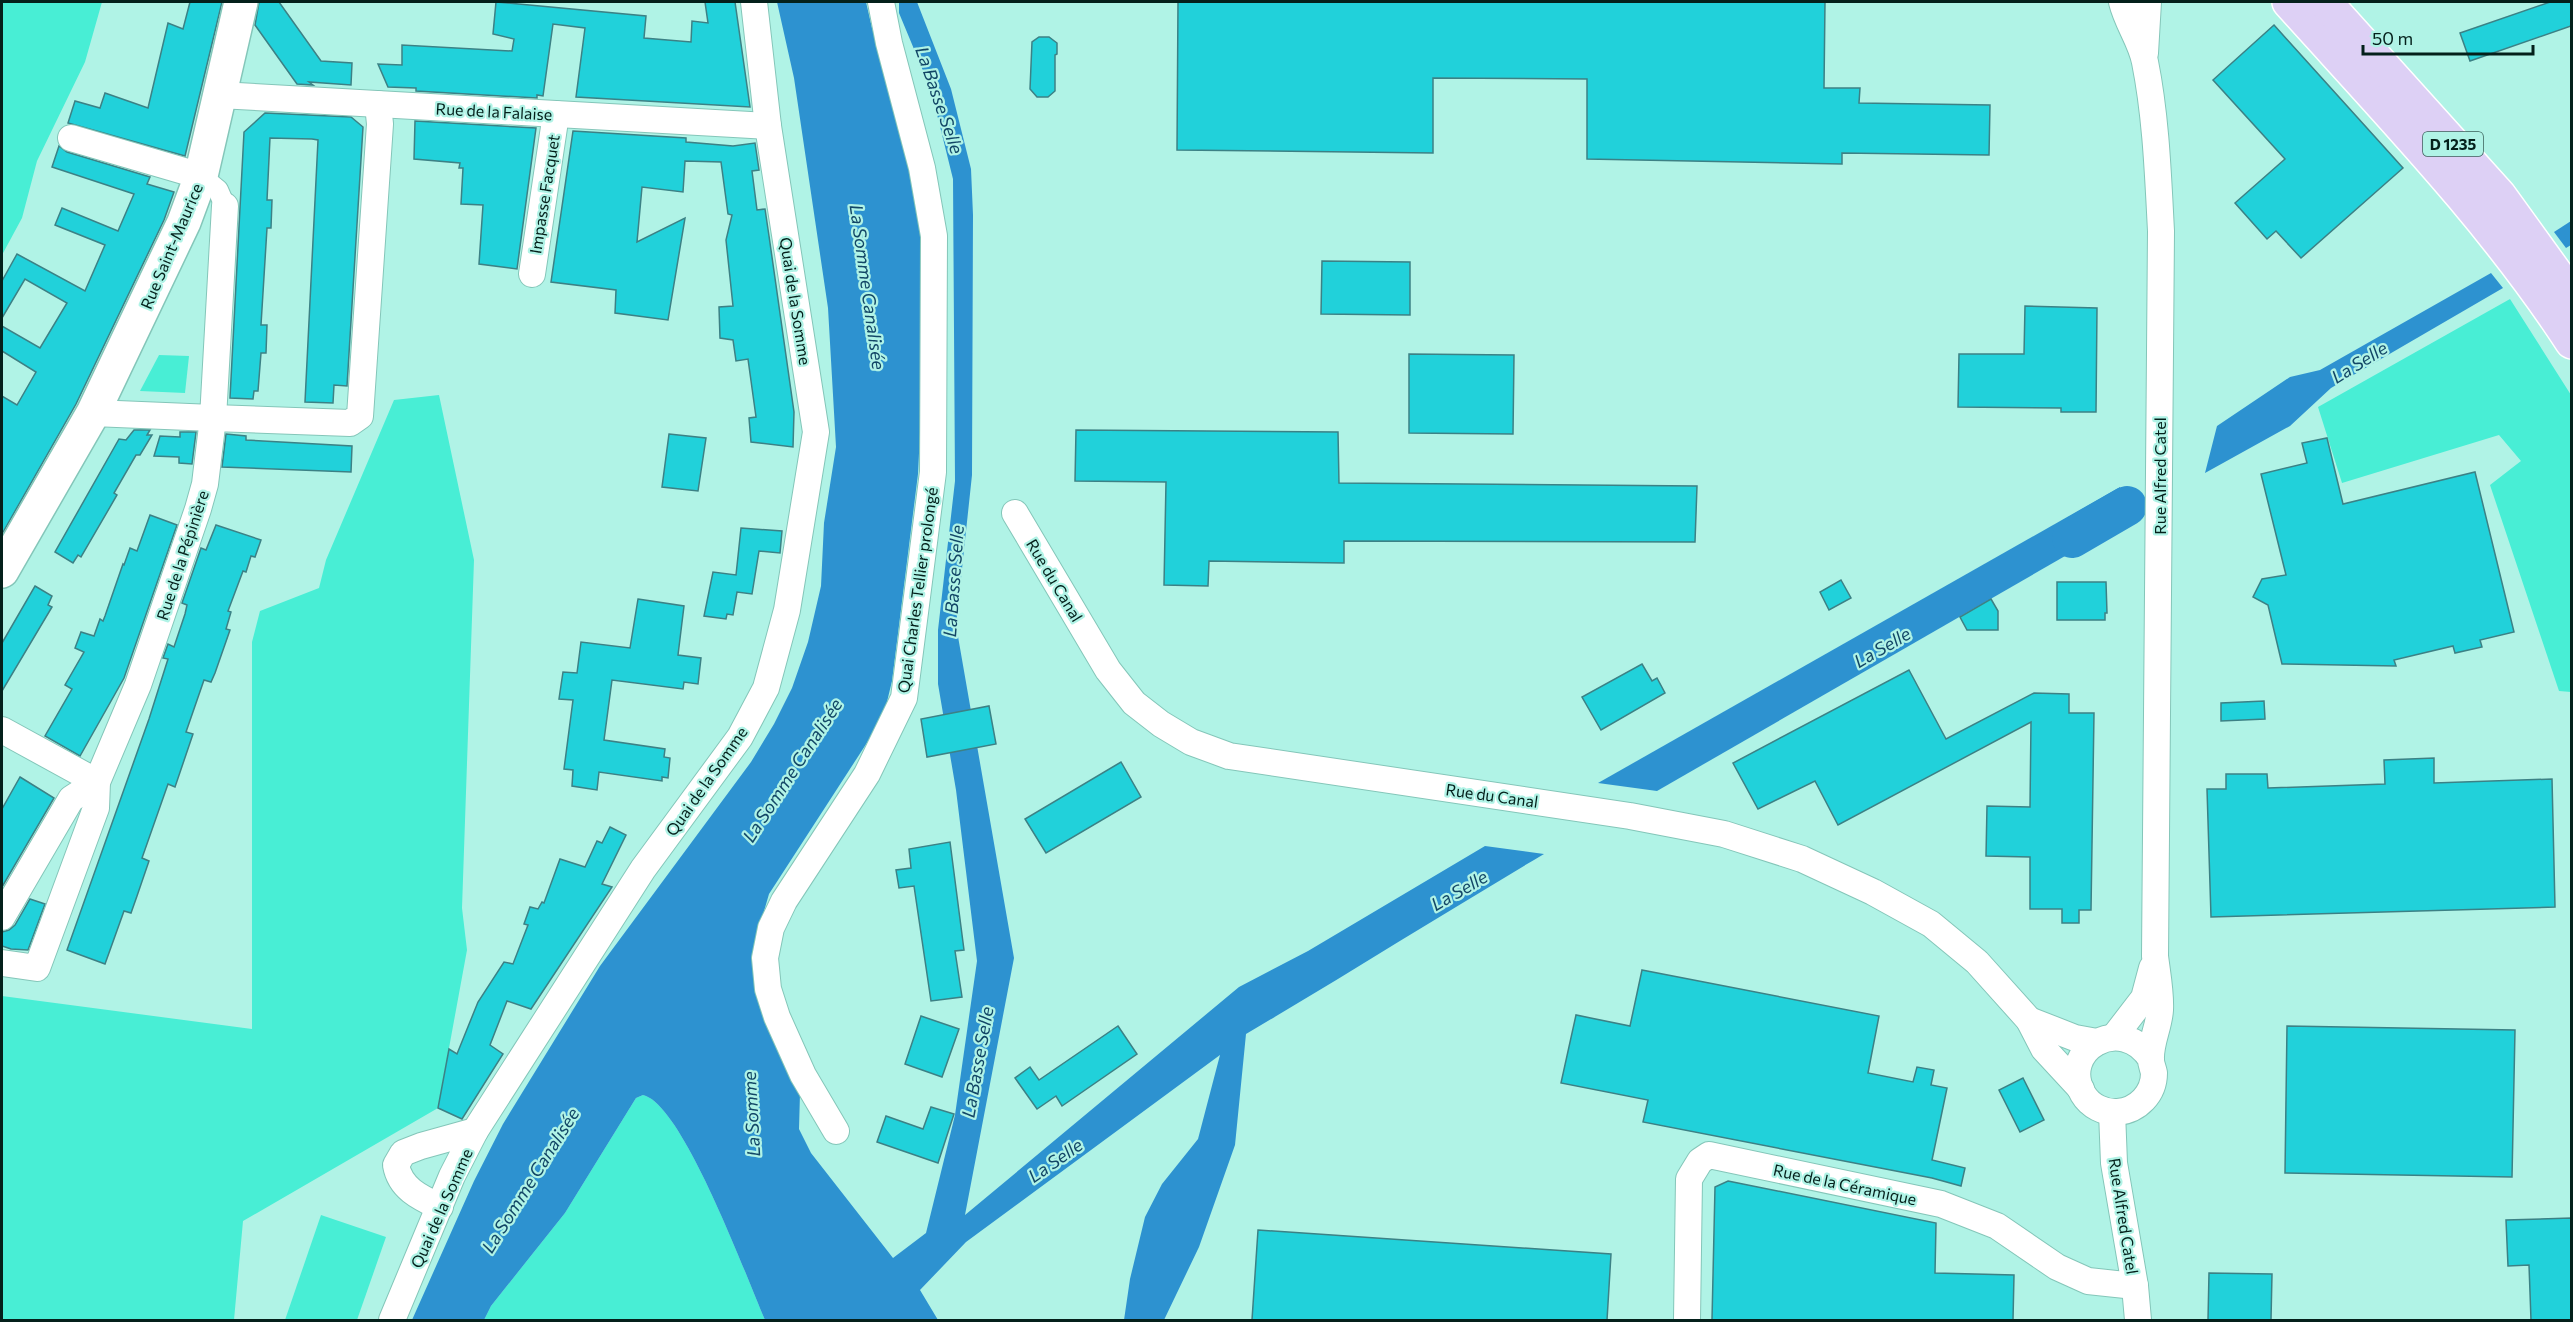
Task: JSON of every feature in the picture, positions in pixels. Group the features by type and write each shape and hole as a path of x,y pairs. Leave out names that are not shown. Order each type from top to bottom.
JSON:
{"main road":[{"name":"D 1235","path":"2289,2 2488,227 2549,308 2571,342"},
{"name":"D 1235","path":"2325,2 2499,195 2571,296"}],"street":[{"name":"Rue Saint-Maurice","path":"2,571 93,413 184,222 201,176 242,2"},
{"name":"Quai de la Somme","path":"392,1320 452,1176 475,1131 643,869 740,737 766,688 787,610 816,432 768,126 754,2"},
{"name":"Quai Charles Tellier prolongé","path":"836,1131 803,1075 777,1017 768,989 765,958 771,928 784,901 867,774 904,698 933,472 934,236 922,168 880,2"},
{"name":"Rue Alfred Catel","path":"2122,2 2145,59 2158,159 2161,231 2155,956 2160,1009 2151,1059"},
{"path":"2145,59 2148,2"},
{"name":"Rue de la Falaise","path":"219,95 768,126"},
{"path":"93,413 351,423 360,416 380,124 378,104"},
{"name":"Impasse Facquet","path":"532,274 556,114"},
{"path":"71,138 201,176 218,190 225,206"},
{"name":"Rue Saint-Maurice","path":"213,418 225,206"},
{"name":"Rue de la Pépinière","path":"2,963 37,969 96,808 97,782 138,685 194,520 205,484 213,418"},
{"name":"Rue du Canal","path":"1016,513 1108,670 1134,704 1191,742 1229,756 1642,818 1724,834 1802,859 1873,892 1931,924 1977,962 2029,1020 2044,1049 2081,1089"},
{"path":"2,730 97,782 70,799 2,917"},
{"name":"Rue Alfred Catel","path":"2106,1039 2144,998 2155,956"},
{"name":"Rue du Canal","path":"2029,1020 2075,1038 2106,1039"},
{"path":"2106,1039 2136,1043 2151,1059 2154,1072 2152,1085 2146,1097 2137,1106 2125,1111 2112,1112 2093,1105 2081,1089 2078,1068 2082,1057 2106,1039"},
{"name":"Rue Alfred Catel","path":"2112,1112 2114,1162 2135,1286 2138,1320"},
{"path":"440,1206 416,1196 398,1178 396,1165 403,1153 475,1131"},
{"name":"Rue de la Céramique","path":"1687,1320 1689,1179 1700,1161 1709,1155 1941,1204 1997,1226 2057,1267 2088,1281 2135,1286"}],"green space":[{"path":"2,2 102,2 85,62 37,161 22,218 2,255"},
{"path":"2510,299 2571,395 2571,692 2559,691 2490,485 2521,461 2499,435 2342,483 2318,407"},
{"path":"159,355 189,356 185,393 140,391"},
{"path":"439,395 474,560 462,908 467,950 438,1108 243,1221 234,1320 2,1320 2,996 252,1029 252,642 260,611 319,588 326,560 394,400"},
{"path":"643,1095 659,1106 676,1128 694,1159 729,1233 765,1320 484,1320 491,1306 565,1213 636,1098"},
{"path":"321,1215 386,1237 357,1320 285,1320"}],"water":[{"path":"777,2 866,2 872,28 924,187 924,349 918,474 892,681 885,710 872,735 769,894 757,935 757,988 768,1028 800,1093 799,1129 811,1153 893,1258 926,1233 955,1115 977,961 956,790 938,684 938,630 955,481 953,179 931,90 899,13 899,2 917,2 951,89 971,169 973,215 972,475 956,625 1014,958 965,1215 1239,987 1308,951 1485,846 1544,854 1246,1034 1235,1145 1199,1247 1164,1320 1124,1320 1130,1279 1145,1217 1162,1184 1198,1139 1220,1055 966,1242 920,1290 938,1320 765,1320 729,1233 694,1159 676,1128 659,1106 643,1095 636,1098 565,1213 491,1306 484,1320 412,1320 474,1181 503,1124 600,966 751,762 792,688 808,642 821,586 824,523 836,447 828,308 794,78"},
{"path":"2571,221 2571,245 2566,248 2554,232"},
{"path":"2491,273 2503,288 2331,388 2290,426 2205,473 2217,426 2290,377 2320,370"},
{"path":"2120,487 2119,525 1657,791 1598,783"}],"building":[{"path":"190,2 222,2 185,156 68,123 75,101 100,108 105,93 148,108 168,23 183,29"},
{"path":"259,2 279,2 321,61 352,63 351,85 309,82 313,85 297,84 255,25"},
{"path":"496,2 646,16 644,38 691,42 692,21 708,23 705,2 735,2 750,107 576,97 585,28 553,24 543,96 537,95 537,98 416,91 416,88 388,87 378,64 402,65 402,45 512,51 514,39 493,34"},
{"path":"1178,2 1825,2 1824,88 1860,88 1859,103 1990,105 1989,155 1842,153 1842,164 1587,159 1587,79 1433,78 1433,153 1177,150"},
{"path":"2550,2 2571,2 2571,26 2470,61 2460,33"},
{"path":"2274,25 2403,168 2301,258 2276,231 2267,239 2235,203 2285,159 2213,80"},
{"path":"1039,37 1049,37 1057,43 1055,91 1048,97 1037,97 1030,89 1032,42"},
{"path":"265,113 351,117 363,127 347,386 334,385 333,403 305,402 318,140 312,139 270,138 267,200 272,200 271,228 267,228 261,325 267,325 266,353 261,353 258,391 254,391 253,399 230,398 244,132"},
{"path":"415,121 536,128 517,269 479,264 483,205 461,204 463,168 459,168 460,163 414,159"},
{"path":"573,131 686,138 686,142 733,146 755,143 759,170 752,171 757,210 765,209 794,412 793,447 751,442 749,418 756,417 748,359 736,361 733,340 720,338 719,307 733,306 726,240 732,215 728,214 721,162 685,161 683,192 642,187 637,242 685,218 668,320 615,313 616,290 551,282"},
{"path":"59,146 67,152 150,177 147,184 174,192 164,220 76,404 2,534 2,396 17,405 36,372 2,351 2,326 40,348 67,303 25,279 2,318 2,281 17,254 85,291 105,245 55,225 62,208 118,231 134,194 52,167"},
{"path":"1322,261 1410,262 1410,315 1321,314"},
{"path":"2025,306 2097,308 2096,412 2061,412 2061,408 1958,407 1959,354 2024,354"},
{"path":"1409,354 1514,355 1513,434 1409,433"},
{"path":"134,430 150,430 147,435 152,435 140,455 136,455 114,493 117,495 81,557 78,555 73,563 55,552 119,439 126,440"},
{"path":"1076,430 1338,432 1339,483 1697,486 1695,542 1344,541 1344,563 1209,561 1208,586 1164,585 1166,482 1075,481"},
{"path":"180,432 196,432 192,464 179,463 179,457 154,456 160,436 180,437"},
{"path":"226,434 246,436 246,440 352,446 351,472 222,467"},
{"path":"669,434 706,438 698,491 662,487"},
{"path":"2327,438 2343,504 2475,472 2514,632 2480,640 2482,647 2455,653 2453,646 2394,660 2396,666 2282,664 2268,605 2253,597 2262,579 2286,575 2261,474 2307,463 2302,443"},
{"path":"150,515 177,525 124,678 80,756 45,736 72,689 65,685 84,652 75,648 81,632 94,636 100,619 103,621 130,548 137,551"},
{"path":"216,525 261,540 255,557 251,556 246,572 243,571 228,611 231,612 226,629 230,630 211,682 204,680 186,732 193,734 175,787 168,784 142,858 149,861 131,913 124,911 105,964 67,950 149,719 168,659 163,658 168,644 174,647 185,614 187,605 182,603 201,548 206,550"},
{"path":"741,528 782,531 780,553 759,551 752,594 737,592 733,615 727,614 726,619 704,616 713,572 736,575"},
{"path":"1841,580 1851,598 1829,610 1820,592"},
{"path":"2057,582 2106,582 2107,613 2105,613 2105,620 2057,620"},
{"path":"35,586 52,596 48,605 52,607 2,691 2,643"},
{"path":"638,599 684,606 678,655 701,658 698,684 684,682 683,689 612,680 604,740 665,749 664,757 670,758 668,778 662,777 662,781 599,772 597,790 572,786 573,770 564,769 573,700 559,699 563,672 577,673 581,642 630,648"},
{"path":"1991,599 1998,611 1998,630 1967,630 1960,617"},
{"path":"1642,664 1652,681 1657,678 1665,693 1601,730 1582,697"},
{"path":"1909,670 1946,739 2034,693 2069,694 2069,713 2094,713 2091,910 2079,910 2079,923 2062,923 2062,909 2030,909 2030,857 1986,856 1987,806 2030,807 2031,722 1838,825 1815,781 1758,809 1733,763"},
{"path":"2264,701 2265,719 2221,721 2221,703"},
{"path":"989,706 996,744 927,757 921,719"},
{"path":"2434,758 2434,783 2552,779 2555,907 2211,917 2207,789 2226,789 2226,774 2267,774 2268,788 2385,784 2384,760"},
{"path":"1121,762 1141,797 1046,853 1025,819"},
{"path":"20,777 54,798 2,887 2,809"},
{"path":"610,827 626,835 602,884 612,887 531,1009 507,1001 490,1045 503,1054 462,1119 438,1108 449,1049 457,1054 478,1002 504,962 513,964 528,925 524,924 530,907 538,909 542,902 544,903 560,859 585,867 597,841 602,843"},
{"path":"950,842 964,950 955,951 962,997 931,1001 914,886 899,888 896,870 911,868 909,849"},
{"path":"30,899 45,904 28,950 2,946 2,932 15,925"},
{"path":"1642,970 1879,1016 1868,1073 1913,1082 1917,1067 1934,1070 1931,1085 1947,1088 1932,1160 1965,1168 1961,1186 1932,1178 1643,1122 1648,1100 1561,1083 1576,1015 1630,1026"},
{"path":"921,1016 959,1029 942,1077 905,1064"},
{"path":"1118,1026 1137,1054 1062,1106 1056,1096 1037,1109 1015,1078 1030,1067 1039,1080"},
{"path":"2287,1026 2515,1030 2512,1177 2285,1173"},
{"path":"2023,1078 2044,1120 2020,1132 1999,1090"},
{"path":"931,1107 954,1114 938,1163 877,1142 886,1116 923,1129"},
{"path":"1728,1181 1936,1223 1935,1273 2014,1275 2013,1320 1712,1320 1715,1187"},
{"path":"2571,1218 2571,1320 2531,1320 2529,1265 2508,1266 2506,1220"},
{"path":"1258,1230 1611,1254 1607,1320 1252,1320"},
{"path":"2209,1273 2272,1274 2271,1320 2208,1320"}],"waterway":[{"name":"La Selle","path":"2072,538 2127,506"}],"water label":[{"name":"La Basse Selle","path":"940,100"},
{"name":"La Somme Canalisée","path":"868,287"},
{"name":"La Basse Selle","path":"953,581"},
{"name":"La Somme Canalisée","path":"792,770"},
{"name":"La Basse Selle","path":"977,1062"},
{"name":"La Somme","path":"751,1114"},
{"name":"La Somme Canalisée","path":"530,1180"}]}
